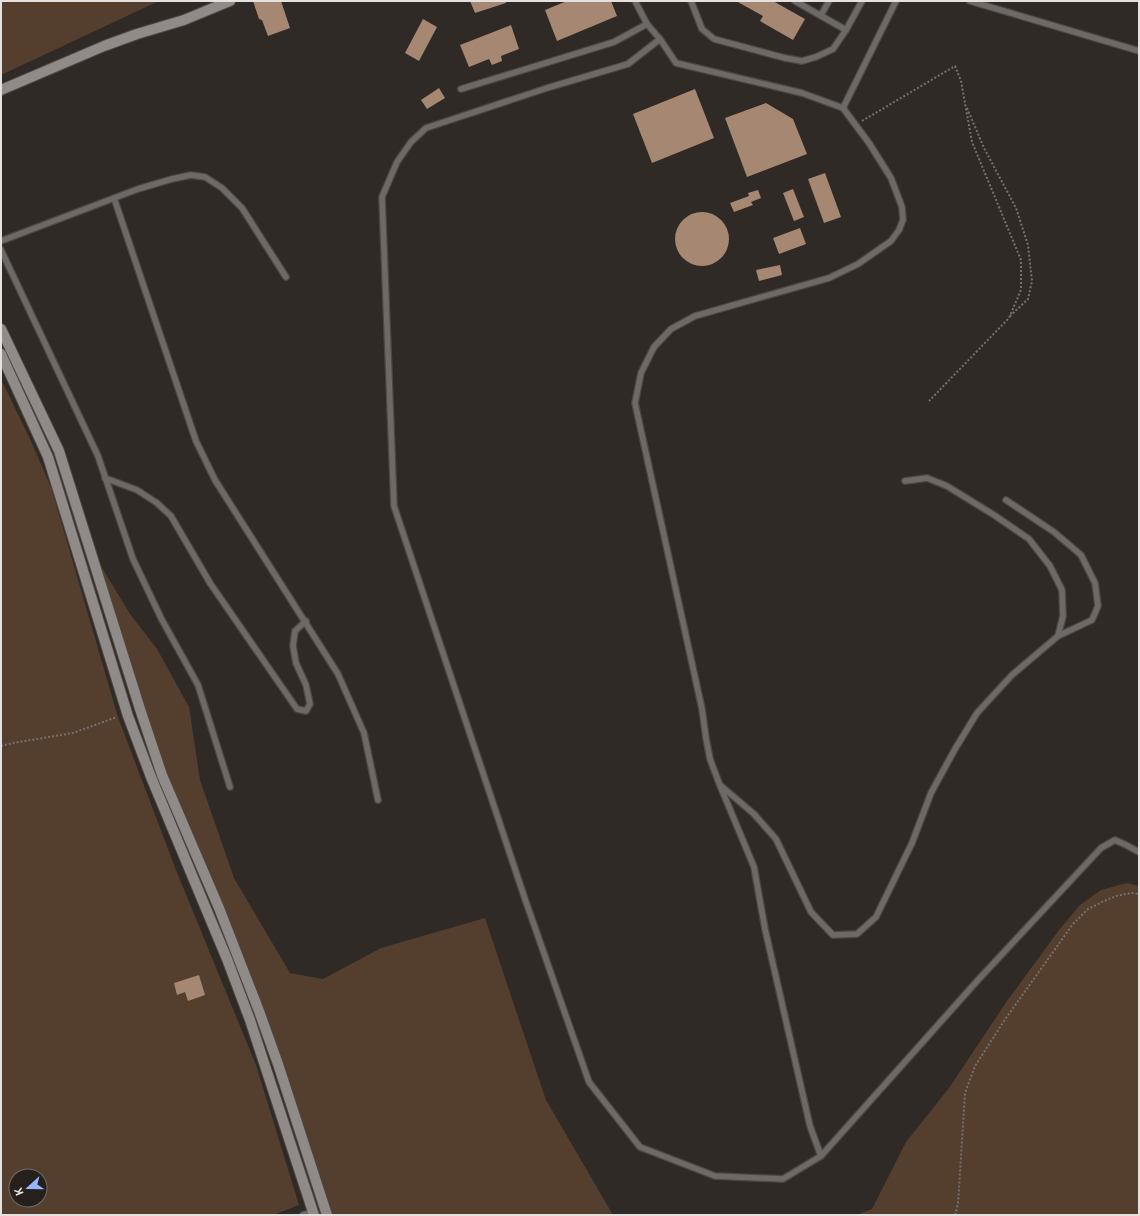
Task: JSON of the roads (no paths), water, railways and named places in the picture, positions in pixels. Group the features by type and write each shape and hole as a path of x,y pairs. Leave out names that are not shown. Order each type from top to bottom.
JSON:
{"main road":[{"path":"2,90 104,46 137,34 184,20 230,1"},
{"path":"1,329 59,451 162,775 220,908 259,1011 278,1064 327,1215"},
{"path":"1,354 48,457 127,713 154,784 227,960 250,1020 310,1214"}],"lane":[{"path":"635,1 647,24 660,39 676,63 802,93 843,108 869,143 891,178 902,207 903,220 899,230 891,241 858,264 829,278 695,316 671,329 654,347 641,373 635,403 702,709 710,759 718,783 754,867 768,945 810,1126 822,1156"},
{"path":"691,1 702,29 714,39 785,58 802,61 816,57 833,49 846,30 862,1"},
{"path":"795,1 846,30"},
{"path":"821,15 829,1"},
{"path":"843,108 896,1"},
{"path":"970,1 1139,51"},
{"path":"461,89 614,42 647,24"},
{"path":"660,39 628,64 547,88 426,128 411,142 397,162 382,197 394,506 525,899 589,1082 640,1147 715,1176 783,1179 822,1156 978,980 1101,848 1115,840 1139,852"},
{"path":"1,241 114,198 172,179 191,175 205,177 222,188 242,208 286,277"},
{"path":"114,198 196,441 215,480 306,621 338,674 364,733 378,800"},
{"path":"1,250 98,456 133,559 161,618 198,685 230,787"},
{"path":"105,478 137,490 157,503 171,516 210,583 228,610 297,709 306,711 310,704 306,685 296,663 293,646 295,631 306,621"},
{"path":"905,482 927,478 947,486 994,514 1029,539 1050,566 1062,590 1063,616 1058,636"},
{"path":"718,783 754,814 776,839 811,912 833,935 857,934 876,917 912,844 931,793 955,749 978,713 1012,675 1058,636 1092,620 1098,606 1095,584 1081,555 1054,532 1006,500"}]}
